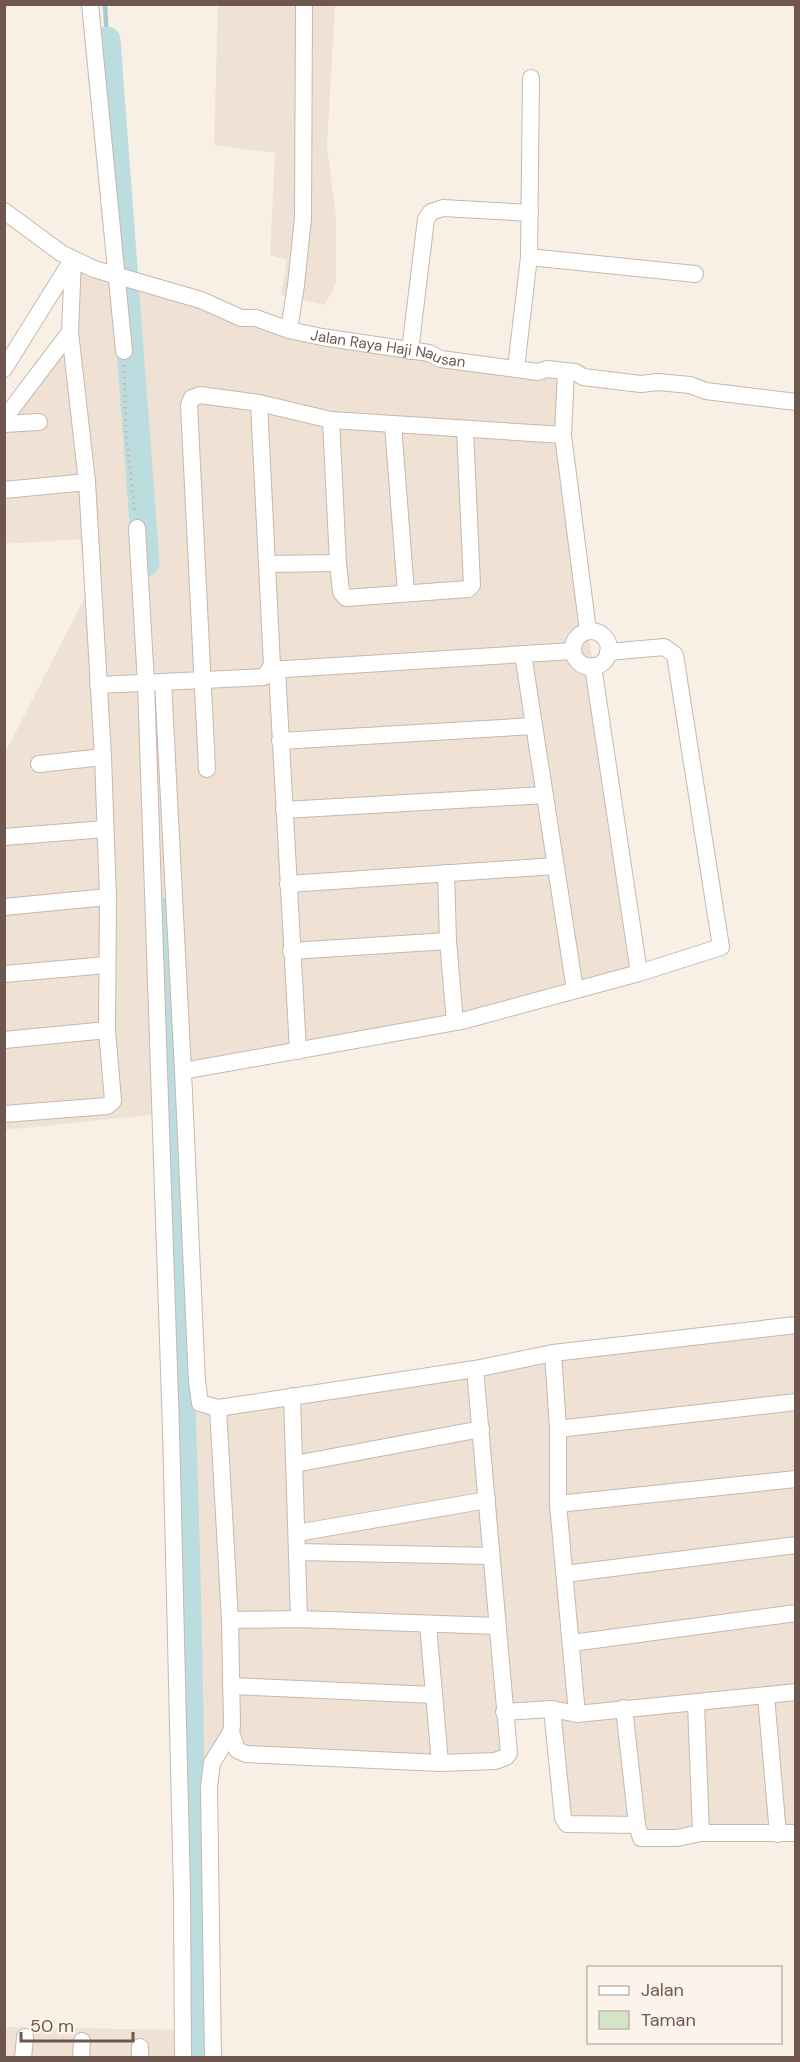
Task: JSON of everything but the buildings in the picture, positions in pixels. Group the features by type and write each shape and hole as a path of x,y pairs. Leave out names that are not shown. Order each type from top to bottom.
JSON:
{"street":[{"path":"90,4 124,351"},
{"path":"289,330 303,218 304,4"},
{"path":"516,368 529,257 531,78"},
{"path":"410,351 426,219 431,212 443,208 531,213"},
{"name":"Jalan Raya Haji Nausan","path":"4,211 73,259 94,269 201,300 241,318 256,318 289,330 429,353 441,359 538,372 547,369 575,372 583,377 640,384 658,382 690,385 706,391 795,402"},
{"path":"529,257 694,274"},
{"path":"4,1114 107,1106 111,1104 113,1095 107,1030 108,897 103,757 87,482 70,332 73,259"},
{"path":"6,365 73,259"},
{"path":"4,421 70,332"},
{"path":"566,371 563,435 588,631"},
{"path":"207,769 189,405 192,398 200,395 259,403 331,420 563,435"},
{"path":"259,403 272,666 280,741 298,1051"},
{"path":"331,420 338,562 341,592 346,598 468,588 474,583 465,429"},
{"path":"4,421 39,422"},
{"path":"393,425 406,593"},
{"path":"4,490 87,482"},
{"path":"137,528 155,682 183,1071 197,1382 200,1403 218,1408 476,1369 553,1353 795,1325"},
{"path":"268,564 338,562"},
{"path":"588,631 599,633 608,646 603,662 593,666 582,664 573,651 575,640 588,631"},
{"path":"183,1071 455,1022 639,973 721,947 675,655 664,647 608,652"},
{"path":"98,685 264,677 273,670 573,651"},
{"path":"523,654 575,990"},
{"path":"593,666 639,973"},
{"path":"155,682 182,1893 183,2058"},
{"path":"280,741 534,726"},
{"path":"39,764 103,757"},
{"path":"284,810 545,795"},
{"path":"4,837 105,829"},
{"path":"288,884 555,866"},
{"path":"446,873 448,941 455,1022"},
{"path":"4,907 108,897"},
{"path":"291,951 448,941"},
{"path":"4,974 107,964"},
{"path":"4,1040 107,1030"},
{"path":"553,1353 558,1430 558,1504 577,1714"},
{"path":"218,1408 230,1620 231,1732 237,1750 246,1754 440,1763 495,1761 506,1757 509,1753 476,1369"},
{"path":"292,1396 299,1619"},
{"path":"558,1430 795,1402"},
{"path":"295,1464 481,1429"},
{"path":"558,1504 795,1479"},
{"path":"297,1533 487,1500"},
{"path":"565,1574 795,1545"},
{"path":"297,1552 491,1556"},
{"path":"572,1643 795,1613"},
{"path":"230,1620 299,1619 497,1626"},
{"path":"428,1625 440,1763"},
{"path":"231,1686 434,1695"},
{"path":"504,1712 552,1709 577,1714 795,1692"},
{"path":"766,1696 778,1834"},
{"path":"696,1703 701,1833"},
{"path":"624,1708 637,1825 641,1838 677,1838 701,1833 795,1833"},
{"path":"552,1709 565,1823 589,1826 637,1825"},
{"path":"213,2058 209,1787 212,1763 231,1732"},
{"path":"23,2058 25,2037"}],"path":[{"path":"124,351 126,432 137,528"}],"shaded area":[{"path":"218,5 335,5 327,146 336,217 336,283 325,305 281,295 287,260 270,255 275,153 214,145"},
{"path":"73,259 289,330 566,371 588,631 639,973 462,1021 184,1071 200,1402 795,1325 795,1834 641,1838 636,1825 569,1825 552,1709 504,1712 506,1757 236,1750 217,1753 213,2057 196,2057 192,2028 184,1409 151,691 159,1114 5,1130 4,755 87,593 80,539 4,544 5,428 70,332"},
{"path":"5,2027 183,2030 183,2057 5,2058"}],"green space":[{"path":"151,691 167,1025 186,1526 192,1861 192,2028 196,2058 183,2057"}],"waterway":[{"path":"105,4 107,40"},
{"path":"107,40 146,563"},
{"path":"161,911 184,1469 191,1748 192,2028 196,2058"}]}
